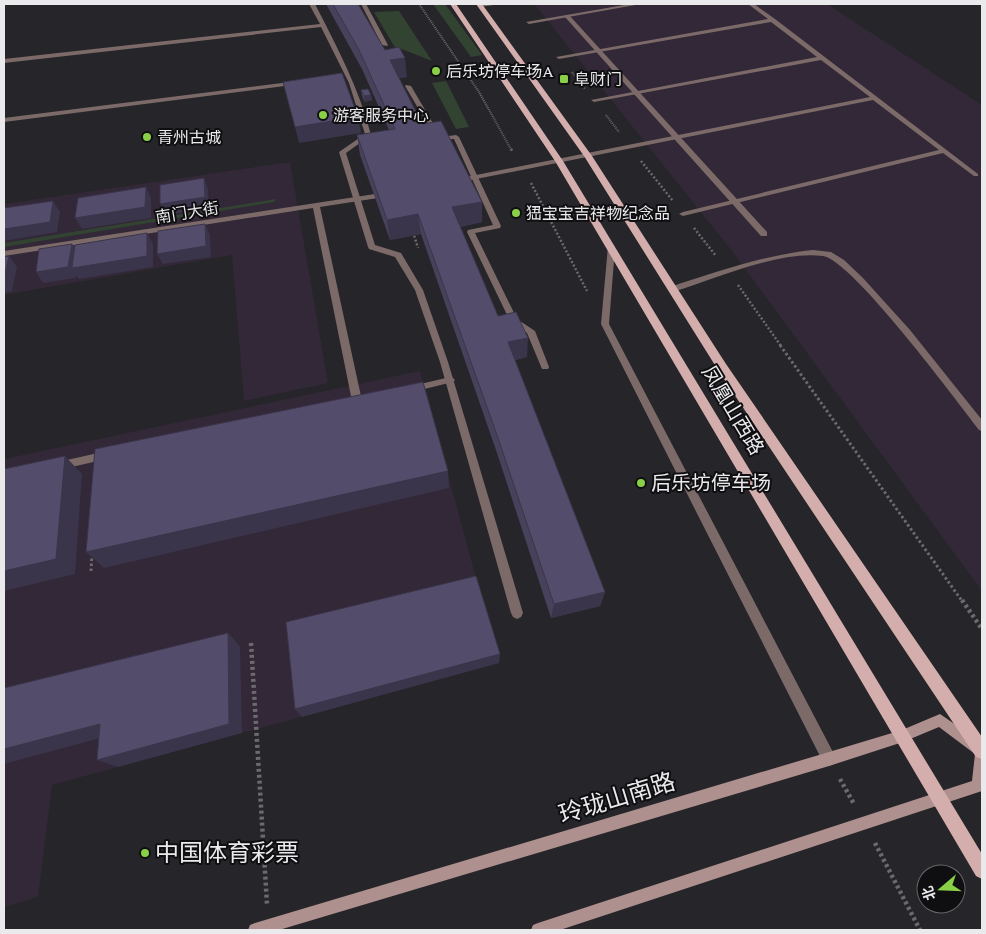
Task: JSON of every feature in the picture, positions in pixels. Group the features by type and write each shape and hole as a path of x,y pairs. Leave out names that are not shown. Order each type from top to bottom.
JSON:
{"main road":[{"name":"凤凰山西路","path":"453,4 559,161 942,800 982,870"},
{"name":"凤凰山西路","path":"480,5 588,156 722,367 982,751"},
{"name":"玲珑山南路","path":"255,930 903,736 940,720 982,751"},
{"path":"538,930 942,800 978,786 982,751"}],"street":[{"path":"312,4 350,76 361,103 368,135 342,152 372,247 398,255 419,290 450,380 517,613"},
{"path":"363,4 385,45"},
{"path":"480,5 498,4"},
{"path":"529,22 638,4"},
{"path":"751,4 976,175"},
{"path":"567,16 764,234"},
{"path":"560,57 773,20"},
{"path":"4,61 323,25"},
{"path":"594,100 823,58"},
{"path":"340,77 350,76"},
{"path":"4,120 311,81"},
{"path":"408,86 439,139 456,137 497,226 472,232 514,321 531,331 545,367"},
{"path":"461,180 874,98"},
{"path":"682,214 944,150"},
{"name":"南门大街","path":"4,254 374,196"},
{"path":"316,206 357,401"},
{"path":"612,248 605,324 829,758"},
{"path":"673,289 727,271 803,252 829,254 861,278 982,427"},
{"path":"403,390 450,380"},
{"path":"52,467 119,452"}],"path":[{"path":"419,4 479,92 523,168 605,324"},
{"path":"560,57 727,271 982,629"},
{"path":"91,571 92,552"},
{"path":"251,643 269,926"}],"shaded area":[{"path":"827,4 982,105 982,591 732,251 535,5"},
{"path":"290,162 328,383 244,401 232,255 4,295 4,204"},
{"path":"420,371 499,663 52,785 38,897 4,907 4,459"}],"green space":[{"path":"433,4 445,4 482,55 471,57"},
{"path":"399,11 432,61 394,46 374,12"},
{"path":"446,81 469,127 456,129 432,83"},
{"path":"276,199 274,202 4,247 4,243"}],"building":[{"path":"333,4 358,4 385,50 399,47 405,58 390,60 422,124 441,121 482,202 452,207 498,316 516,312 528,338 508,342 605,592 554,604 497,435 418,214 387,220 357,135 395,129 359,50"},
{"name":"游客服务中心","path":"342,73 358,117 295,127 283,82"},
{"path":"368,89 371,95 364,96 361,90"},
{"path":"204,178 205,197 160,204 160,185"},
{"path":"146,187 145,207 75,218 78,198"},
{"path":"53,201 50,222 4,229 4,208"},
{"path":"205,224 206,246 157,254 158,231"},
{"path":"147,233 147,256 72,268 75,245"},
{"path":"72,244 68,267 36,272 39,249"},
{"path":"9,256 4,278 4,257"},
{"path":"423,382 448,471 86,552 95,449"},
{"path":"65,456 56,559 4,571 4,469"},
{"path":"476,576 500,654 295,709 286,622"},
{"path":"228,633 229,724 97,760 100,724 4,749 4,688"}],"place":[{"name":"后乐坊停车场A","path":"436,71"},
{"name":"阜财门","path":"564,79"},
{"name":"游客服务中心","path":"323,115"},
{"name":"青州古城","path":"147,137"},
{"name":"峱宝宝吉祥物纪念品","path":"516,213"},
{"name":"后乐坊停车场","path":"641,483"},
{"name":"中国体育彩票","path":"145,853"}]}
